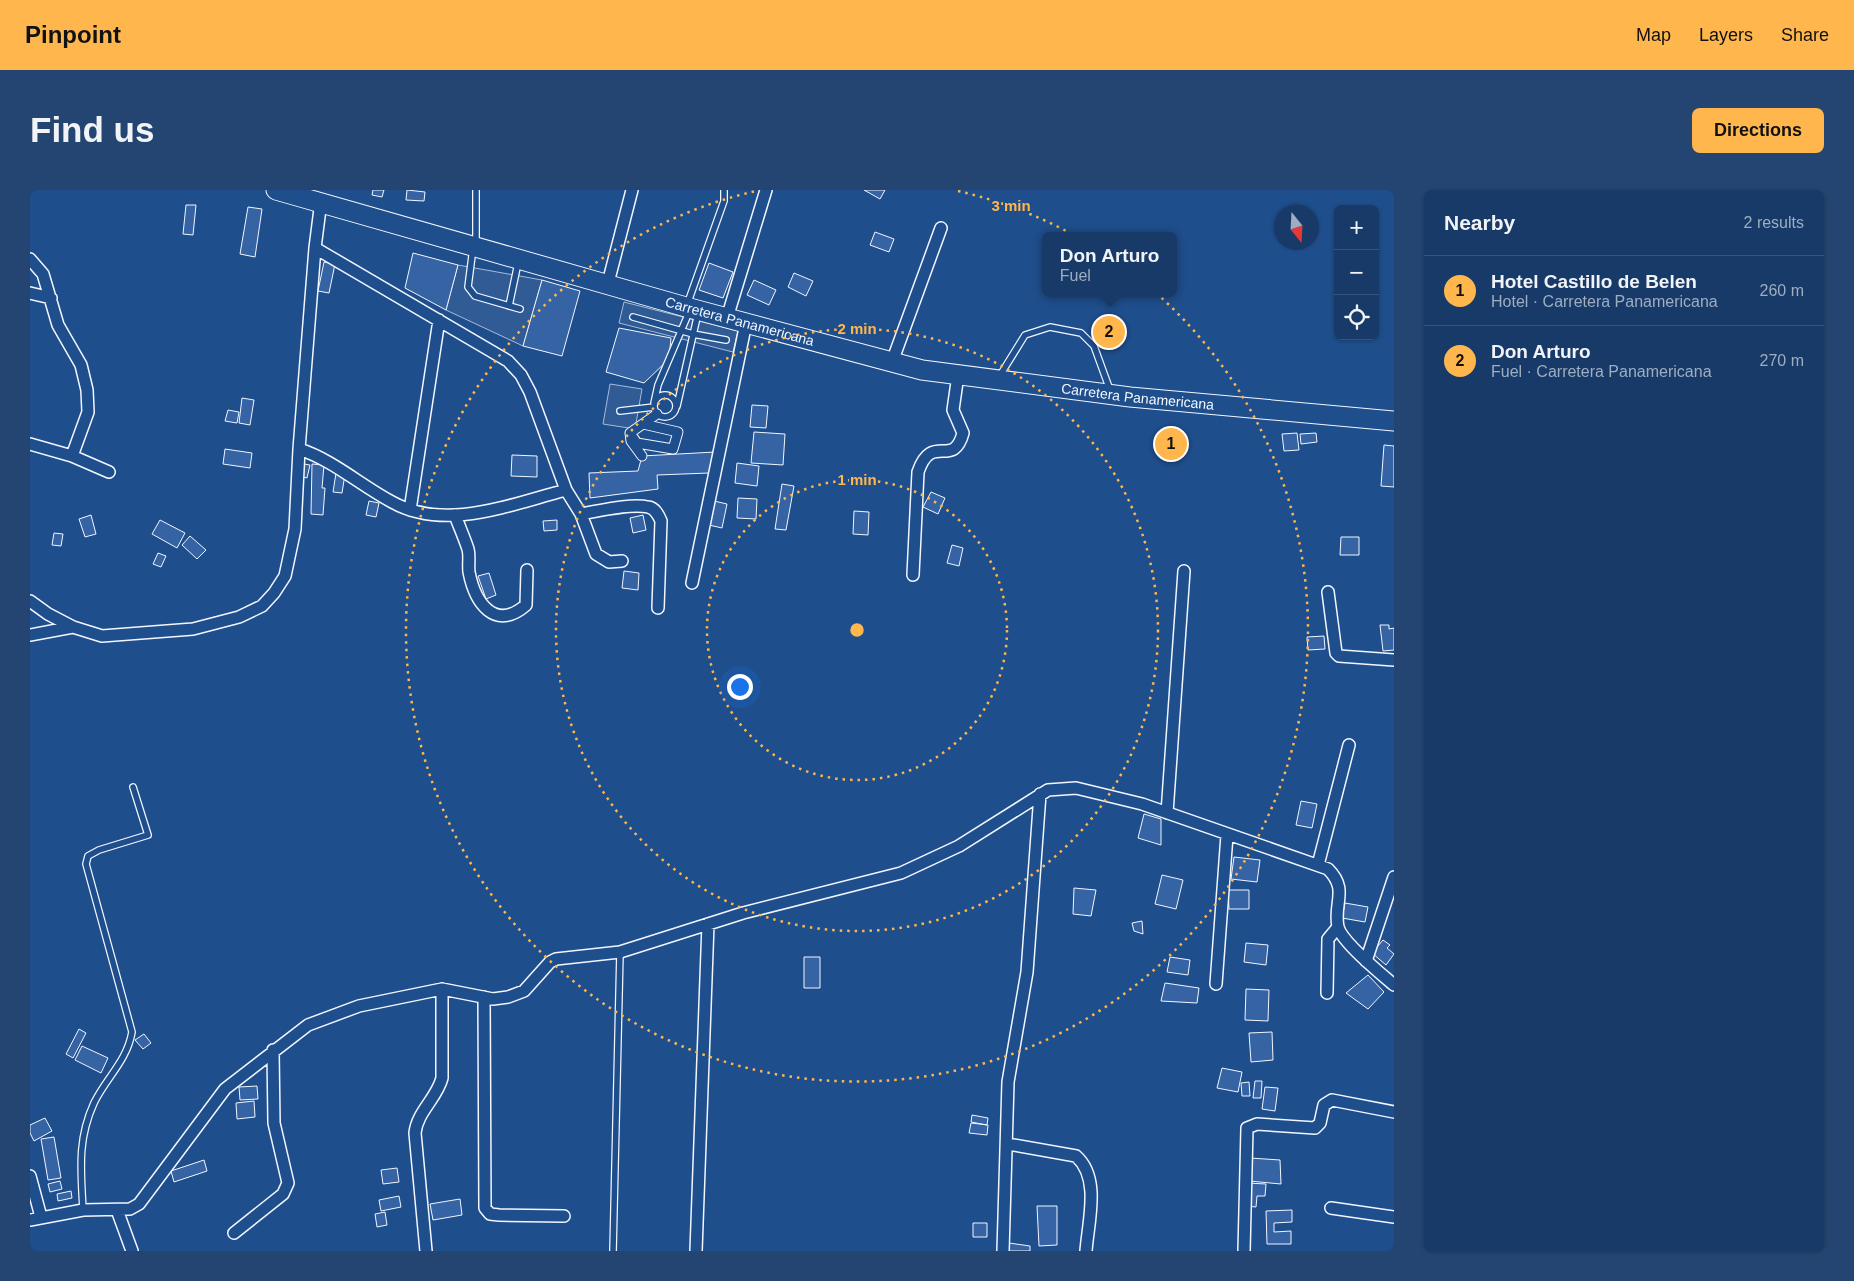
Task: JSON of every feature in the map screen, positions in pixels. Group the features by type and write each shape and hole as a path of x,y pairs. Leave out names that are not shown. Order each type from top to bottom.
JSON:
{"highway":[{"name":"Carretera Panamericana","path":"284,191 727,318 922,370 1111,395 1394,420"}],"street":[{"path":"608,283 632,190"},
{"path":"727,318 766,190"},
{"path":"30,601 48,614 73,627 102,636 194,629 239,617 262,606 274,593 285,576 295,529 299,449 315,248 321,201"},
{"path":"892,362 940,228"},
{"path":"315,248 508,361 521,375 530,392 566,490 581,514 596,554 609,562 622,562"},
{"path":"30,259 43,274 58,325 81,365 87,390 88,412 72,456"},
{"path":"30,294 50,298"},
{"path":"410,510 439,320"},
{"path":"692,583 746,323"},
{"path":"913,576 918,472 927,454 933,451 949,452 956,448 963,433 953,410 958,375"},
{"path":"630,433 643,424 655,408"},
{"path":"630,433 637,443 673,449 678,432 643,424"},
{"path":"630,433 630,441 642,456"},
{"path":"30,444 72,456 109,472"},
{"path":"299,449 316,455 392,502 410,510 455,516 474,514 566,490"},
{"path":"581,514 637,507 649,507 657,512 661,521 661,570 658,608"},
{"path":"455,516 468,549 469,574 481,604 490,613 502,617 515,614 526,605 527,570"},
{"path":"1167,813 1184,571"},
{"path":"1328,592 1336,653 1339,656 1394,660"},
{"path":"30,635 73,627"},
{"path":"1318,865 1349,745"},
{"path":"30,1176 35,1219 83,1210 130,1209 139,1204 225,1089 308,1026 360,1006 442,989 492,999 508,997 524,991 550,962 556,959 620,952 708,924 901,873 959,846 1048,790 1076,788 1100,792 1167,813 1328,869 1336,876 1340,886 1338,927 1328,939 1327,993"},
{"path":"1002,1251 1008,1144 1008,1082 1027,972 1040,794"},
{"path":"1216,984 1227,835"},
{"path":"1366,961 1394,877"},
{"path":"696,1251 708,924"},
{"path":"1338,927 1366,961 1394,985"},
{"path":"426,1251 415,1133 419,1119 440,1087 442,1078 442,989"},
{"path":"484,997 485,1208 490,1214 499,1215 564,1216"},
{"path":"234,1233 283,1194 288,1183 274,1123 274,1050"},
{"path":"1244,1251 1247,1128 1257,1124 1315,1128 1320,1123 1324,1106 1332,1100 1394,1112"},
{"path":"1008,1144 1076,1156 1081,1160 1089,1177 1091,1195 1086,1251"},
{"path":"1331,1208 1394,1217"},
{"path":"117,1210 132,1251"}],"lane":[{"path":"476,190 474,246 468,287 475,296 520,309"},
{"path":"655,408 658,385 692,308 724,202 724,190"},
{"path":"509,306 519,259"},
{"path":"620,411 655,408 668,417 674,413 693,334 692,308"},
{"path":"633,317 693,334 726,340"},
{"path":"997,380 1025,335 1050,327 1082,334 1094,346 1111,395"},
{"path":"655,408 661,395 668,395 674,399 677,406"},
{"path":"83,1210 80,1153 85,1126 95,1102 126,1053 132,1032 86,864 88,856 99,850 148,835 134,787"},
{"path":"613,1251 620,952"}],"shaded area":[{"path":"458,265 542,280 523,346 446,310"},
{"path":"624,302 738,331 733,352 619,323"},
{"path":"610,384 642,389 635,429 603,424"}],"building":[{"path":"373,190 384,190 382,197 372,195"},
{"path":"407,190 425,192 424,201 406,200"},
{"path":"864,190 885,190 880,199"},
{"path":"186,205 196,205 193,235 183,234"},
{"path":"248,207 262,209 255,257 240,254"},
{"path":"875,232 894,239 889,252 870,245"},
{"path":"413,253 458,265 446,310 405,288"},
{"path":"324,262 335,264 329,293 318,291"},
{"path":"709,263 733,272 723,298 699,290"},
{"path":"794,273 813,281 806,296 788,287"},
{"path":"542,280 580,291 562,356 523,346"},
{"path":"754,280 776,290 769,305 747,295"},
{"path":"619,328 671,338 669,359 644,383 606,372"},
{"path":"242,398 254,400 250,425 239,423"},
{"path":"752,405 768,406 766,428 750,427"},
{"path":"228,410 239,412 237,423 225,421"},
{"path":"754,432 785,434 783,465 751,463"},
{"path":"1297,433 1299,450 1284,451 1282,434"},
{"path":"1316,433 1317,442 1301,444 1300,434"},
{"path":"1384,445 1394,446 1394,487 1381,486"},
{"path":"225,449 252,453 250,468 223,464"},
{"path":"715,452 709,473 657,475 658,489 590,498 589,473 638,471 642,456"},
{"path":"512,455 537,456 537,477 511,476"},
{"path":"737,463 759,466 757,486 735,483"},
{"path":"304,464 310,465 307,478 301,476"},
{"path":"312,464 324,465 322,488 325,488 323,515 311,514"},
{"path":"336,473 345,474 342,493 333,492"},
{"path":"782,484 794,486 786,530 775,529"},
{"path":"931,492 945,498 938,514 923,507"},
{"path":"738,498 757,499 756,519 737,518"},
{"path":"369,501 379,503 376,517 366,515"},
{"path":"714,501 727,504 722,528 709,525"},
{"path":"854,511 869,512 868,535 853,534"},
{"path":"91,515 96,534 85,537 79,519"},
{"path":"643,515 646,530 633,533 630,518"},
{"path":"160,520 185,533 177,548 152,534"},
{"path":"557,520 557,530 544,531 543,521"},
{"path":"54,533 63,534 61,546 52,545"},
{"path":"190,536 206,550 197,559 182,545"},
{"path":"1341,537 1359,537 1359,555 1340,555"},
{"path":"952,545 963,548 959,566 947,563"},
{"path":"158,553 166,556 161,567 153,564"},
{"path":"624,571 639,573 638,590 622,588"},
{"path":"489,573 496,595 486,599 478,576"},
{"path":"1380,625 1389,625 1389,629 1394,628 1394,650 1383,651"},
{"path":"1324,636 1325,649 1308,650 1307,637"},
{"path":"1301,801 1317,804 1312,828 1296,825"},
{"path":"1144,814 1161,819 1161,845 1138,838"},
{"path":"1234,857 1260,860 1257,882 1231,879"},
{"path":"1162,875 1183,880 1176,909 1155,904"},
{"path":"1074,888 1096,890 1091,916 1073,914"},
{"path":"1228,890 1249,890 1249,909 1229,909"},
{"path":"1345,903 1368,907 1365,922 1342,918"},
{"path":"1142,921 1143,934 1134,931 1132,923"},
{"path":"1383,940 1390,945 1387,948 1394,954 1386,965 1372,953"},
{"path":"1246,943 1268,945 1266,965 1244,962"},
{"path":"804,957 820,957 820,988 804,988"},
{"path":"1170,957 1190,960 1188,975 1167,972"},
{"path":"1368,975 1384,992 1368,1009 1346,993"},
{"path":"1165,983 1199,988 1197,1003 1161,1001"},
{"path":"1246,989 1269,990 1268,1021 1245,1020"},
{"path":"79,1029 86,1033 73,1058 66,1054"},
{"path":"1272,1032 1273,1060 1251,1062 1249,1033"},
{"path":"144,1034 151,1043 143,1049 135,1040"},
{"path":"82,1046 108,1058 101,1073 75,1060"},
{"path":"1222,1068 1242,1072 1238,1092 1217,1088"},
{"path":"1255,1081 1262,1081 1261,1098 1253,1098"},
{"path":"1249,1082 1250,1096 1242,1096 1241,1083"},
{"path":"257,1086 258,1099 240,1100 239,1087"},
{"path":"1265,1087 1278,1088 1275,1111 1262,1109"},
{"path":"254,1101 255,1117 237,1119 236,1103"},
{"path":"972,1115 988,1118 987,1125 971,1122"},
{"path":"45,1118 52,1131 34,1141 30,1133 30,1125"},
{"path":"971,1123 988,1125 987,1135 969,1133"},
{"path":"54,1137 61,1178 48,1180 41,1139"},
{"path":"1250,1158 1280,1160 1281,1184 1249,1181"},
{"path":"204,1160 207,1171 174,1182 171,1171"},
{"path":"397,1168 399,1182 383,1184 381,1170"},
{"path":"60,1181 62,1189 50,1192 48,1184"},
{"path":"1247,1183 1266,1184 1265,1196 1257,1196 1256,1207 1246,1206"},
{"path":"71,1191 72,1198 58,1201 57,1194"},
{"path":"399,1196 401,1207 381,1211 379,1200"},
{"path":"460,1199 462,1215 433,1220 430,1204"},
{"path":"1037,1206 1057,1206 1057,1245 1039,1246"},
{"path":"1292,1210 1292,1222 1274,1223 1274,1232 1291,1231 1291,1244 1267,1244 1266,1211"},
{"path":"385,1212 387,1225 377,1227 375,1214"},
{"path":"973,1223 987,1223 987,1237 973,1237"},
{"path":"1009,1243 1030,1246 1030,1251 1008,1251"}],"place":[{"name":"Don Arturo","path":"1109,332"},
{"name":"Hotel Castillo de Belen","path":"1171,444"}]}
